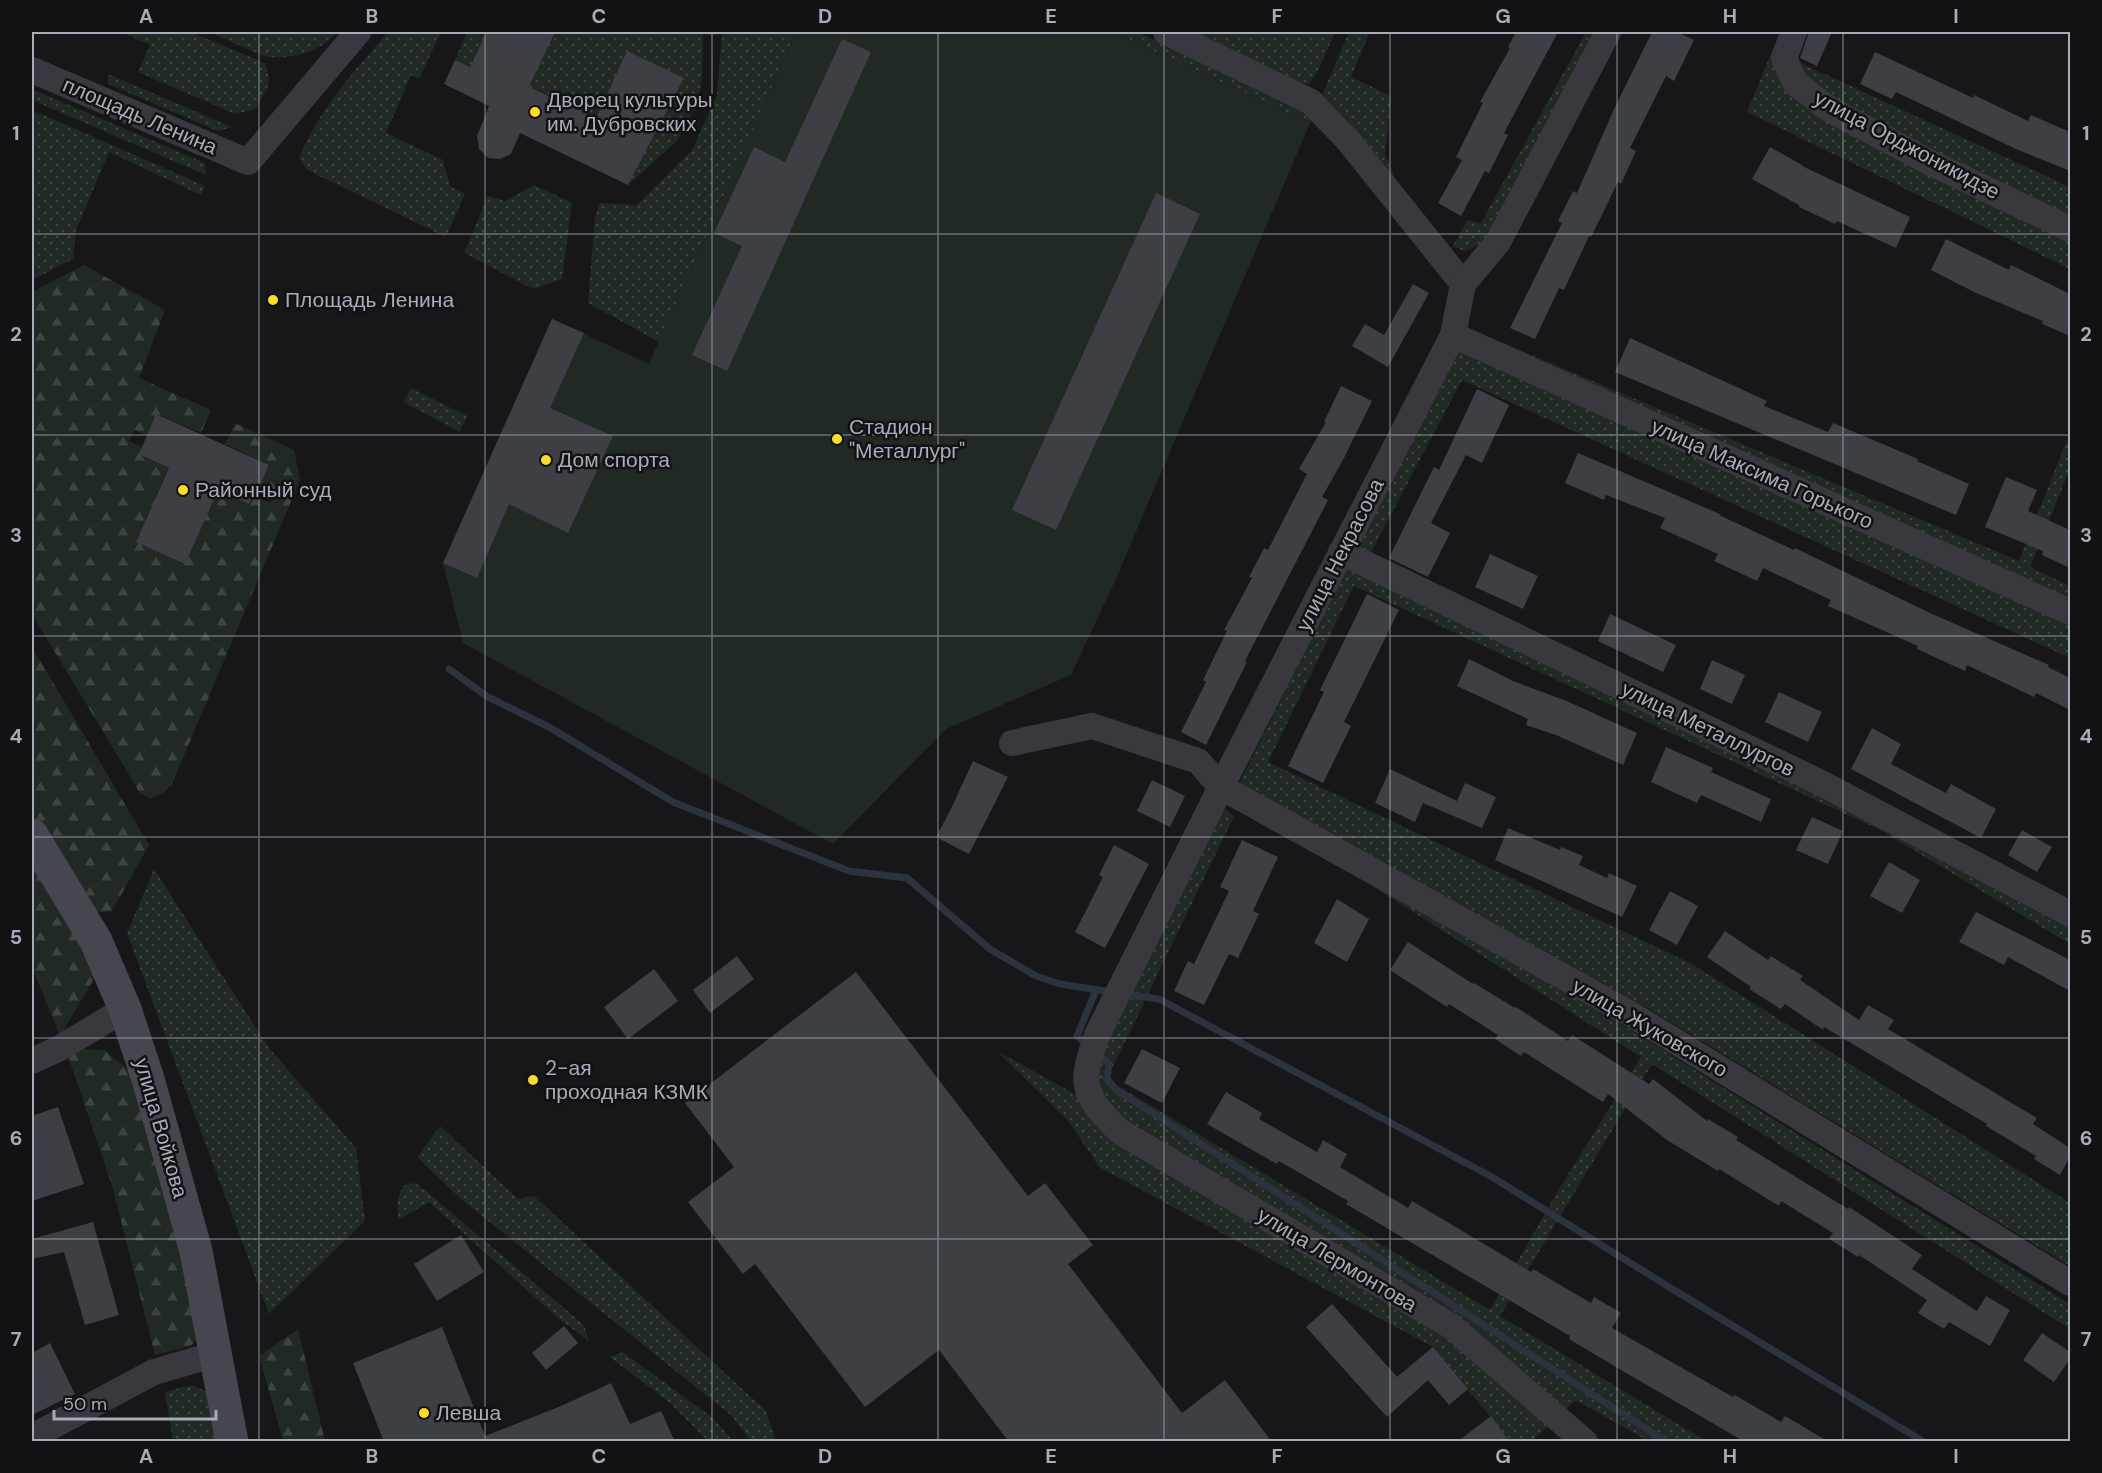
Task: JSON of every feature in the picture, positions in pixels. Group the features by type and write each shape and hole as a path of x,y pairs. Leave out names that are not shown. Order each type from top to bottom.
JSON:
{"street":[{"name":"площадь Ленина","path":"32,70 248,162 358,32"},
{"path":"1166,32 1311,102 1347,139 1463,284"},
{"name":"улица Некрасова","path":"1085,1087 1088,1060 1098,1033 1221,787 1453,335 1463,284 1498,242 1608,32"},
{"name":"улица Орджоникидзе","path":"1794,32 1784,58 1795,83 1829,109 1930,163 2070,229"},
{"name":"улица Максима Горького","path":"1453,335 2070,612"},
{"name":"улица Металлургов","path":"1341,552 1818,782 2070,914"},
{"name":"улица Жуковского","path":"1012,743 1092,726 1198,761 1221,787 1629,1013 2070,1283"},
{"name":"улица Войкова","path":"32,835 96,941 125,1009 148,1079 196,1251 232,1442"},
{"path":"32,1061 60,1048 125,1009"},
{"name":"улица Лермонтова","path":"1085,1087 1099,1111 1119,1131 1450,1326 1585,1442"},
{"path":"32,1437 154,1372 216,1354"}],"green space":[{"path":"120,32 190,32 265,63 268,88 255,109 235,114 138,72 150,45"},
{"path":"209,32 337,32 316,49 279,58 257,53"},
{"path":"388,32 441,32 419,79 411,75 386,133 443,160 450,186 465,194 446,237 307,170 299,158 327,107"},
{"path":"467,32 487,32 470,67 455,60"},
{"path":"555,32 703,32 702,79 697,104 677,141 628,185 684,78 627,52 596,118 529,87"},
{"path":"722,32 796,32 659,342 588,303 595,218 600,203 637,205 692,150 717,95"},
{"name":"Стадион \"Металлург\"","path":"796,32 1112,32 1310,123 1115,581 1071,675 946,729 833,844 463,643 443,563 552,319 649,364"},
{"path":"1112,32 1138,32 1312,118 1310,123"},
{"path":"1186,32 1335,32 1318,71 1309,84 1295,85"},
{"path":"1349,32 1370,32 1351,77 1391,96 1385,154 1398,186 1349,121 1322,95"},
{"path":"1586,32 1599,32 1483,244 1464,251 1453,246 1467,220 1481,223"},
{"path":"1780,32 1786,32 1785,88 2070,238 2070,269 1747,112"},
{"path":"1792,59 2070,187 2070,220 1942,158 1803,82"},
{"path":"108,74 232,127 218,131 108,84"},
{"path":"34,90 205,163 206,175 32,100"},
{"path":"32,110 205,186 201,195 109,152 76,230 73,259 32,280"},
{"path":"534,185 572,203 562,279 533,289 464,253 488,196 505,201"},
{"path":"84,265 165,310 139,378 211,410 201,433 157,414 147,435 134,430 129,441 142,448 139,454 175,471 164,478 136,542 210,486 249,504 253,496 270,503 274,494 259,487 269,465 225,444 235,423 294,450 300,480 172,784 163,793 150,799 140,793 32,614 32,292"},
{"path":"1479,333 2019,561 2070,432 2070,469 2030,567 2070,586 2070,602"},
{"path":"1460,347 2070,624 2070,658 1462,380 1369,556 1356,551"},
{"path":"411,388 467,416 460,432 403,402"},
{"path":"1347,567 1806,790 2070,929 2070,944 1880,830 1354,586 1268,762 1690,963 2070,1203 2070,1266 1646,1007 1238,786"},
{"path":"32,647 149,845 112,911 91,913 32,818"},
{"path":"1224,808 1234,816 1107,1079 1490,1310 1556,1194 1641,1057 1333,861 1621,1024 2070,1304 2070,1329 1652,1064 1500,1316 1706,1441 1648,1441 1576,1400 1563,1412 1125,1125 1095,1083 1097,1061"},
{"path":"32,856 98,972 60,1036 32,967"},
{"path":"154,869 269,1048 356,1148 365,1221 269,1314 127,933"},
{"path":"83,1049 105,1050 136,1077 183,1249 200,1338 190,1346 155,1355 113,1189 67,1053"},
{"path":"997,1051 1080,1097 1447,1332 1551,1423 1535,1438 1537,1441 1510,1441 1433,1347 1099,1167 1069,1122"},
{"path":"440,1126 518,1199 534,1196 766,1411 776,1441 751,1441 731,1415 462,1200 417,1157"},
{"path":"412,1183 419,1185 584,1325 589,1341 559,1319 429,1202 399,1219 397,1206 399,1194 403,1186"},
{"path":"298,1329 325,1441 283,1441 259,1356"},
{"path":"623,1352 714,1419 733,1441 708,1441 670,1403 610,1357"},
{"path":"191,1385 210,1393 219,1441 173,1441 165,1392"}],"building":[{"name":"Дворец культуры им. Дубровских","path":"487,32 555,32 529,87 596,118 627,51 684,78 628,185 520,133 511,154 500,159 488,158 479,149 477,136 489,106 444,84 455,60 470,67"},
{"path":"1516,32 1558,32 1504,133 1508,135 1489,173 1485,171 1461,216 1438,203 1462,160 1456,157 1483,103 1480,102 1510,48 1508,47"},
{"path":"1652,32 1677,32 1694,40 1674,81 1666,76 1630,148 1636,151 1621,184 1618,182 1564,290 1559,288 1535,339 1510,328 1562,223 1558,221 1573,191 1577,193 1614,109"},
{"path":"1809,32 1832,32 1817,66 1800,58"},
{"path":"842,39 871,52 727,371 692,355 742,246 714,233 754,147 785,162"},
{"path":"1875,52 2028,121 2031,115 2070,132 2070,171 2016,149 1896,92 1892,99 1860,84"},
{"path":"1770,147 1802,166 1910,217 1896,248 1837,221 1835,224 1799,207 1752,179"},
{"path":"1156,193 1200,214 1056,530 1012,510"},
{"path":"1946,239 2009,270 2011,265 2070,294 2070,336 2042,324 2043,321 1976,293 1931,270"},
{"path":"1413,284 1429,293 1388,367 1352,346 1365,324 1384,335"},
{"name":"Дом спорта","path":"552,319 584,333 550,408 613,436 568,533 509,504 477,578 443,563"},
{"path":"1630,338 1767,401 1764,406 1828,432 1833,423 1918,459 1917,461 1969,484 1956,515 1615,372"},
{"path":"1341,386 1372,401 1322,497 1328,500 1245,661 1247,662 1206,745 1181,732 1206,682 1203,680 1227,631 1224,630 1252,578 1249,577 1264,548 1268,550 1307,474 1299,469 1326,422 1324,422"},
{"path":"1477,389 1509,405 1482,463 1466,455 1431,523 1450,533 1428,577 1389,558 1434,467 1439,470"},
{"name":"Районный суд","path":"156,414 269,465 255,497 253,496 249,504 218,490 185,564 136,542 169,468 139,454"},
{"path":"1578,453 1720,514 1930,613 2049,665 2048,667 2070,678 2070,710 2036,693 2034,697 1967,665 1965,671 1917,649 1918,646 1828,606 1831,600 1763,568 1757,581 1714,561 1718,554 1660,528 1665,518 1606,495 1604,500 1565,483"},
{"path":"2006,477 2037,490 2028,511 2070,530 2070,568 2042,555 2043,551 1985,527"},
{"path":"1490,554 1538,576 1523,609 1475,587"},
{"path":"1367,594 1399,610 1344,722 1351,726 1323,783 1288,766 1324,692 1320,690"},
{"path":"1610,614 1676,645 1663,672 1598,641"},
{"path":"1469,659 1513,681 1569,702 1637,733 1623,765 1556,735 1526,725 1528,719 1457,686"},
{"path":"1712,660 1745,675 1732,704 1700,689"},
{"path":"1779,692 1822,712 1808,742 1765,722"},
{"path":"1872,728 1901,744 1891,764 1946,793 1951,784 1996,809 1981,838 1851,769"},
{"path":"1666,747 1713,768 1711,772 1771,799 1761,822 1701,795 1697,803 1651,782"},
{"path":"973,761 1008,777 969,854 936,837"},
{"path":"1390,769 1457,801 1465,783 1496,797 1482,828 1423,803 1415,822 1375,803"},
{"path":"1152,780 1185,796 1170,827 1137,811"},
{"path":"1812,817 1843,831 1828,864 1796,850"},
{"path":"1508,828 1560,850 1561,847 1583,856 1579,865 1607,878 1609,873 1637,886 1622,917 1495,860"},
{"path":"2022,830 2052,847 2037,872 2008,855"},
{"path":"1242,840 1278,857 1253,911 1259,914 1238,958 1229,954 1204,1005 1174,991 1188,961 1194,964 1229,891 1220,887"},
{"path":"1114,845 1149,864 1105,948 1075,932 1103,877 1099,875"},
{"path":"1889,862 1920,880 1902,913 1870,896"},
{"path":"1670,891 1698,906 1677,945 1649,930"},
{"path":"1337,899 1369,919 1347,962 1314,943"},
{"path":"1976,912 2070,960 2070,991 2008,957 2004,965 1959,942"},
{"path":"1725,931 1768,960 1771,956 1803,976 1800,980 1859,1020 1868,1005 1894,1020 1888,1029 2037,1118 2033,1124 2070,1148 2070,1157 2060,1175 2034,1159 2036,1156 1986,1126 1987,1124 1824,1027 1823,1030 1785,1004 1781,1009 1749,989 1751,987 1707,957"},
{"path":"1408,942 1568,1041 1572,1035 1649,1084 1653,1079 1707,1121 1708,1119 1738,1137 1736,1140 1848,1209 1849,1207 1922,1255 1912,1269 1977,1311 1986,1296 2010,1310 1990,1346 1949,1322 1944,1329 1918,1313 1927,1300 1859,1255 1858,1257 1829,1239 1833,1233 1781,1201 1779,1206 1667,1140 1608,1094 1603,1102 1524,1052 1521,1056 1495,1039 1498,1035 1449,1004 1447,1007 1390,970"},
{"path":"737,956 754,979 710,1013 693,990"},
{"path":"654,969 678,1001 628,1039 604,1007"},
{"path":"856,972 1028,1196 1045,1183 1093,1245 1068,1264 1182,1413 1225,1380 1272,1442 1009,1442 939,1350 865,1407 755,1264 743,1274 688,1202 734,1167 685,1103"},
{"path":"1142,1049 1180,1068 1162,1103 1124,1083"},
{"path":"1226,1092 1262,1113 1259,1119 1317,1152 1323,1140 1347,1154 1340,1167 1408,1208 1412,1201 1531,1272 1533,1269 1591,1303 1594,1297 1621,1313 1612,1328 1733,1397 1735,1395 1781,1422 1785,1416 1829,1442 1745,1442 1346,1204 1348,1201 1279,1161 1277,1164 1207,1124"},
{"path":"58,1107 84,1184 32,1201 32,1116"},
{"path":"93,1222 119,1315 85,1325 64,1252 32,1259 32,1239"},
{"path":"461,1235 484,1272 437,1301 414,1264"},
{"path":"1332,1304 1397,1377 1433,1347 1468,1389 1449,1405 1428,1380 1387,1417 1306,1327"},
{"path":"564,1326 578,1343 546,1370 532,1353"},
{"path":"442,1327 485,1436 561,1406 611,1383 630,1424 661,1411 675,1442 384,1442 353,1363"},
{"path":"2042,1333 2070,1352 2070,1359 2054,1382 2023,1360"},
{"path":"50,1343 75,1394 32,1415 32,1353"},
{"path":"1491,1416 1510,1442 1457,1442"}],"waterway":[{"path":"449,669 488,697 549,727 673,802 849,871 907,878 990,949 1036,976 1060,984 1111,992"},
{"path":"1088,1045 1077,1036 1096,990"},
{"path":"1122,994 1159,999 1492,1177 1924,1442"},
{"path":"1096,1053 1109,1064 1107,1078 1115,1089 1667,1442"}],"place":[{"name":"Дворец культуры им. Дубровских","path":"535,112"},
{"name":"Площадь Ленина","path":"273,300"},
{"name":"Стадион \"Металлург\"","path":"837,439"},
{"name":"Дом спорта","path":"546,460"},
{"name":"Районный суд","path":"183,490"},
{"name":"2-ая проходная КЗМК","path":"533,1080"},
{"name":"Левша","path":"424,1413"}]}
